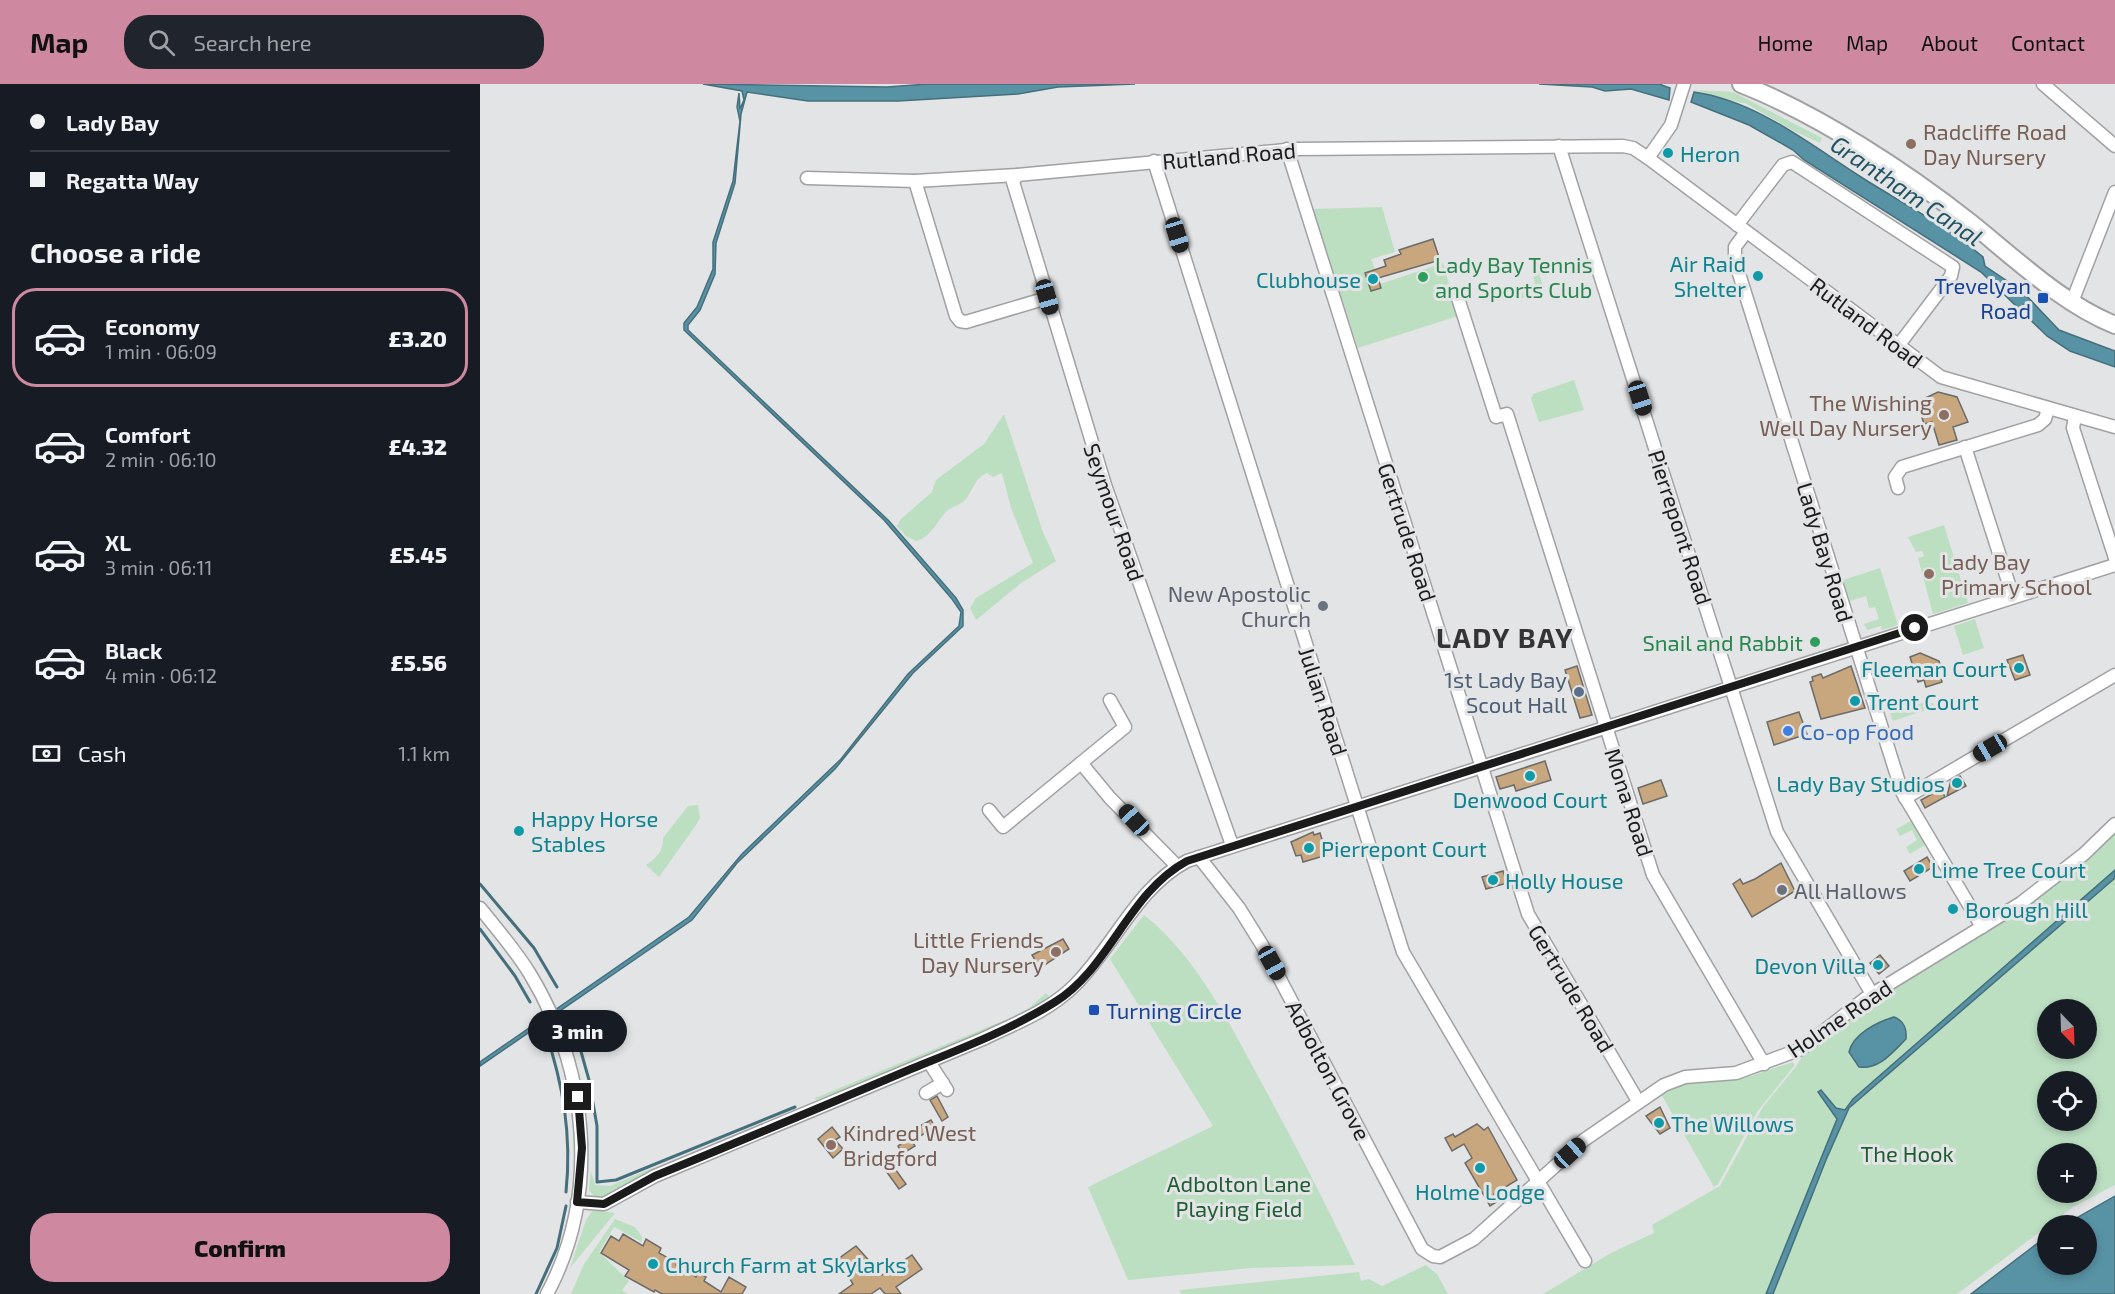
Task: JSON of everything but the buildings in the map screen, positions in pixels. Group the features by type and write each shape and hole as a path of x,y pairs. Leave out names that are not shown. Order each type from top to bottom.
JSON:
{"highway":[{"path":"1742,84 1813,119 1887,165 1957,212 2072,302 2115,325"}],"street":[{"path":"1648,158 1671,125 1684,84"},
{"path":"2043,84 2115,146"},
{"name":"Pierrepont Road","path":"1559,146 1777,832 1872,994"},
{"name":"Rutland Road","path":"807,178 915,182 1017,175 1287,149 1623,146 1633,148 1648,158 1948,381 2115,427"},
{"name":"Gertrude Road","path":"1287,149 1528,914 1638,1101"},
{"name":"Julian Road","path":"1154,161 1402,952 1585,1261"},
{"name":"Lady Bay Road","path":"1898,346 1951,276 1953,267 1792,162 1783,165 1742,229 1735,247 1735,261 1905,798 1982,927"},
{"name":"Seymour Road","path":"1017,175 1013,182 1105,486 1232,844"},
{"path":"915,182 956,316 960,321 966,322 1047,297"},
{"path":"2072,302 2115,192"},
{"name":"Mona Road","path":"1457,295 1496,417 1507,414 1653,875 1764,1064"},
{"path":"1898,488 1895,477 1902,467 2037,425 2045,419 2048,409"},
{"path":"2075,416 2073,428 2115,558"},
{"path":"1965,447 2013,597"},
{"path":"577,1202 604,1204 655,1176 929,1062 1023,1020 1059,999 1091,967 1143,897 1160,879 1177,866 1199,856 2115,565"},
{"path":"1905,798 2115,675"},
{"path":"988,810 1003,827 1125,727 1110,700"},
{"path":"1081,763 1110,798 1177,866"},
{"name":"Holme Road","path":"1433,1256 1447,1255 1474,1239 1584,1140 1664,1084 1685,1077 1736,1073 1764,1064 1810,1043 1872,994 1982,927 2062,872 2115,824"},
{"name":"Adbolton Grove","path":"1199,856 1239,908 1262,945 1422,1249 1433,1256"},
{"path":"480,908 530,973 567,1052 578,1097 582,1148 577,1202 560,1265 547,1294"},
{"path":"926,1093 945,1086 929,1062"}],"green space":[{"path":"1693,90 1733,92 1822,138 1820,143 1747,104"},
{"name":"Lady Bay Tennis and Sports Club","path":"1382,207 1395,252 1371,259 1380,284 1443,263 1458,316 1358,348 1313,209"},
{"path":"1539,273 1544,290 1517,300 1514,290 1535,283 1533,275"},
{"path":"1574,380 1584,410 1539,422 1531,399 1533,394"},
{"path":"1004,414 1043,532 1056,561 1021,583 976,620 970,608 976,598 1033,563 1011,508 1002,473 993,477 987,473 982,476 963,502 950,508 931,532 917,541 907,537 897,526 901,519 932,492 936,480 984,444"},
{"path":"1944,525 1968,603 1933,614 1918,558 1924,556 1922,551 1916,552 1908,537"},
{"path":"1880,568 1898,625 1882,630 1881,626 1867,630 1864,624 1879,619 1875,607 1869,608 1866,596 1850,601 1843,580"},
{"path":"1975,619 1984,648 1963,655 1954,626"},
{"path":"1925,702 1933,703 1935,707 1893,721 1890,713"},
{"path":"698,805 700,818 659,877 646,865 659,854 663,838 688,806"},
{"path":"1911,821 1925,845 1910,854 1906,847 1917,840 1912,830 1900,836 1896,829"},
{"name":"The Hook","path":"2115,832 2115,1185 2097,1194 2097,1143 2037,1143 2037,1203 2081,1203 2062,1215 2037,1215 2037,1234 1957,1294 1543,1294 1611,1253 1654,1233 1652,1225 1720,1186 1763,1107 1798,1064 1803,1054 1873,998"},
{"name":"Adbolton Lane Playing Field","path":"1144,915 1180,950 1223,1012 1296,1148 1355,1265 1251,1268 1128,1280 1088,1187 1213,1126 1110,959"},
{"path":"1046,993 1050,998 1016,1019 863,1084 816,1100 815,1098 1010,1018 1029,1008"},
{"path":"1793,1062 1794,1066 1757,1112 1718,1184 1714,1187 1661,1094 1687,1082 1751,1076"},
{"path":"655,1167 627,1188 611,1196 596,1198 589,1190 591,1171 595,1185 610,1186"},
{"path":"593,1210 615,1213 570,1268 586,1220"},
{"path":"615,1219 635,1227 642,1237 642,1242 614,1227 599,1252 629,1281 622,1290 627,1294 571,1294 584,1264"},
{"path":"1426,1265 1437,1274 1448,1294 1181,1294 1180,1290 1359,1272 1361,1281 1369,1279 1382,1286"}],"water":[{"path":"703,84 887,87 928,84 1135,84 1058,87 1018,94 898,101 808,101 747,92 741,114 735,183 716,243 715,274 700,310 688,325 688,330 889,521 956,598 963,610 963,626 913,673 835,769 737,863 692,920 480,1066 480,1062 689,917 742,854 841,759 908,674 959,626 961,612 952,599 884,520 684,330 684,323 697,307 713,269 713,242 733,181 740,121 737,107 739,93 740,109 744,100 742,91"},
{"path":"1539,84 1659,84 1670,88 1669,100 1631,89 1605,91 1592,87"},
{"name":"Grantham Canal","path":"1694,92 1739,104 1761,114 1935,222 1983,257 1985,266 2022,291 2059,330 2115,351 2115,367 2070,351 2047,336 1981,272 1804,160 1793,150 1749,125 1691,102"},
{"path":"2115,870 2115,878 1849,1108 1773,1294 1766,1294 1837,1119 1818,1092 1821,1090 1836,1108 1845,1110 1853,1099"},
{"path":"1894,1017 1904,1025 1906,1039 1879,1063 1859,1067 1849,1052 1855,1040 1873,1026"},
{"path":"2115,1196 2115,1294 1971,1294 2037,1244 2037,1275 2097,1275 2097,1215 2082,1215"}],"waterway":[{"path":"480,884 534,948 557,987"},
{"path":"480,929 515,976 530,1002"},
{"path":"571,1016 589,1080 597,1126 597,1182 616,1180 795,1107"},
{"path":"545,1030 557,1070 567,1130 566,1192"},
{"path":"536,1294 557,1248 566,1206"}],"place":[{"name":"Radcliffe Road Day Nursery","path":"1911,144"},
{"name":"Heron","path":"1668,153"},
{"name":"Air Raid Shelter","path":"1758,276"},
{"name":"Lady Bay Tennis and Sports Club","path":"1423,277"},
{"name":"Clubhouse","path":"1373,279"},
{"name":"Trevelyan Road","path":"2043,298"},
{"name":"The Wishing Well Day Nursery","path":"1944,415"},
{"name":"Lady Bay Primary School","path":"1929,574"},
{"name":"New Apostolic Church","path":"1323,606"},
{"name":"Snail and Rabbit","path":"1815,642"},
{"name":"Fleeman Court","path":"2019,668"},
{"name":"1st Lady Bay Scout Hall","path":"1579,692"},
{"name":"Trent Court","path":"1855,701"},
{"name":"Co-op Food","path":"1788,731"},
{"name":"Denwood Court","path":"1530,776"},
{"name":"Lady Bay Studios","path":"1957,783"},
{"name":"Happy Horse Stables","path":"519,831"},
{"name":"Pierrepont Court","path":"1309,848"},
{"name":"Lime Tree Court","path":"1919,869"},
{"name":"Holly House","path":"1493,880"},
{"name":"All Hallows","path":"1782,890"},
{"name":"Borough Hill","path":"1953,909"},
{"name":"Little Friends Day Nursery","path":"1056,952"},
{"name":"Devon Villa","path":"1878,965"},
{"name":"Turning Circle","path":"1094,1010"},
{"name":"The Willows","path":"1659,1123"},
{"name":"Kindred West Bridgford","path":"831,1145"},
{"name":"Holme Lodge","path":"1480,1168"},
{"name":"Church Farm at Skylarks","path":"653,1264"}],"district":[{"name":"LADY BAY","path":"1505,637"}],"route":[{"path":"578,1097 582,1148 577,1202 604,1204 655,1176 983,1040 1056,1001 1091,967 1143,897 1160,879 1187,861 1232,844 1915,628"}]}
